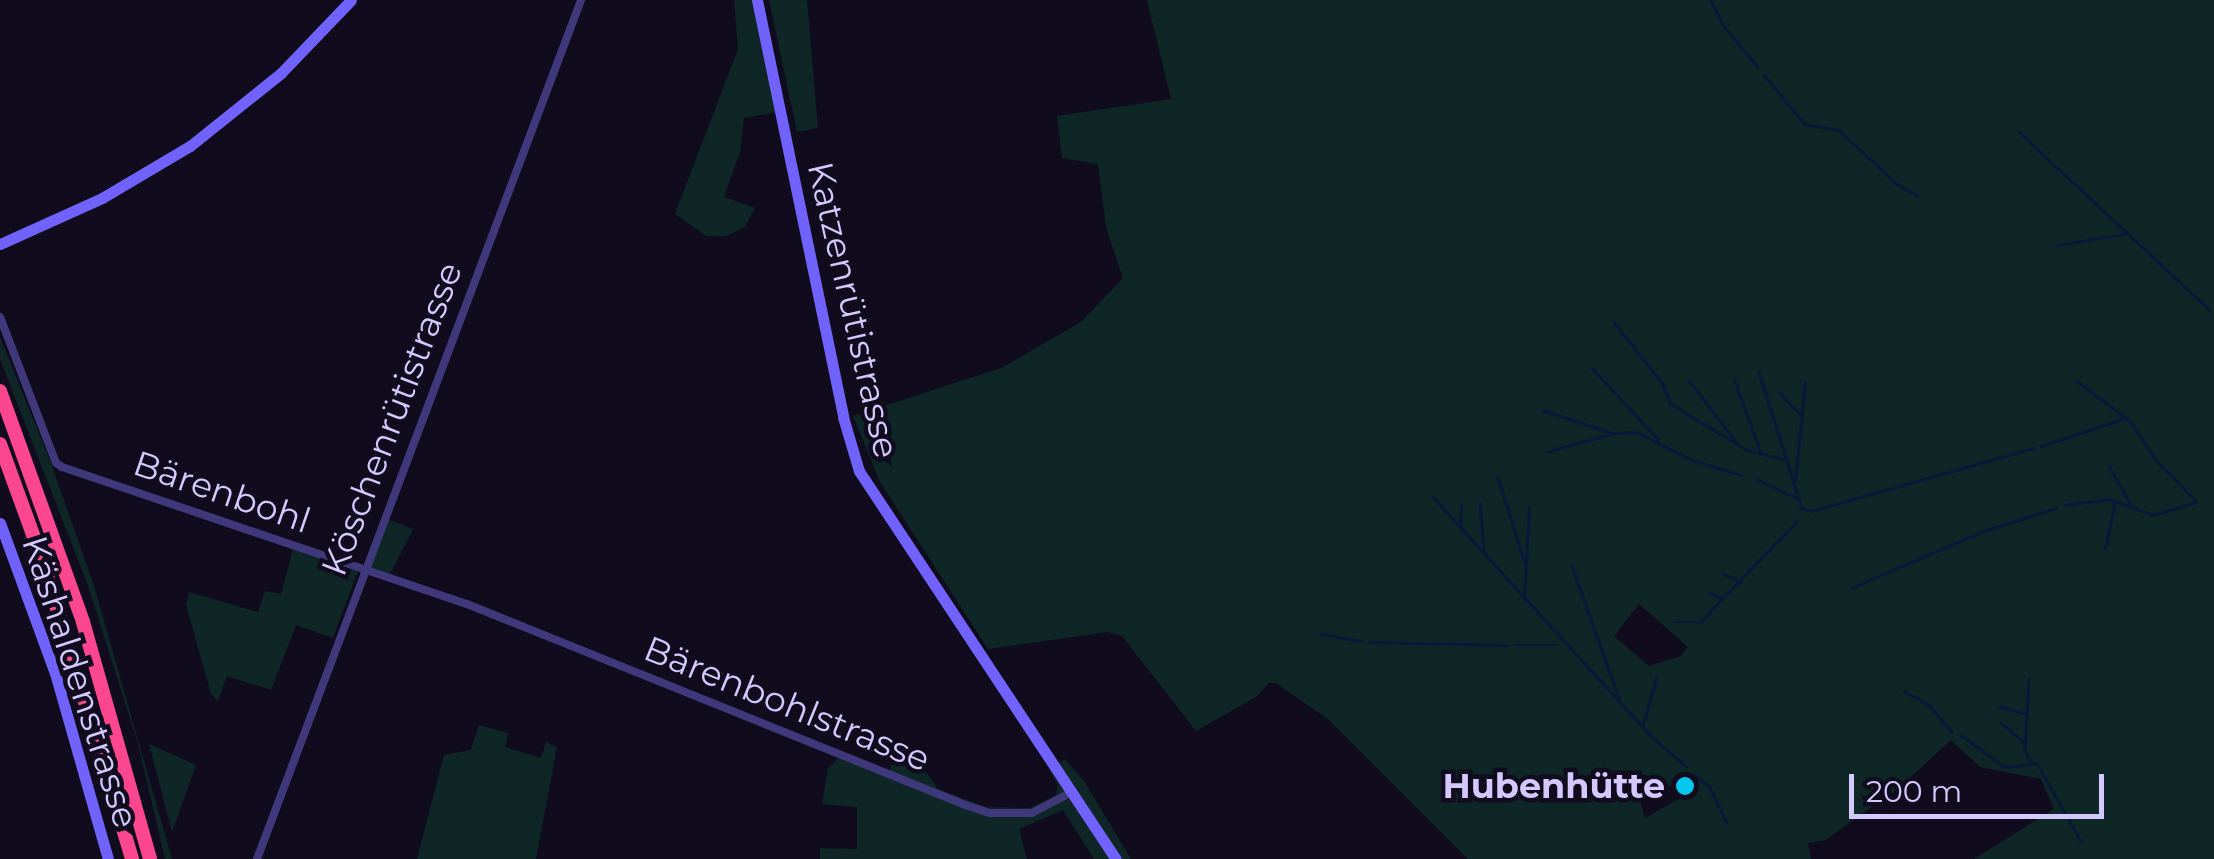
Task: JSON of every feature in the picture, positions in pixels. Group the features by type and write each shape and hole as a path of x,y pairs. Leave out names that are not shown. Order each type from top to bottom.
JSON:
{"highway":[{"path":"0,392 83,622 150,859"},
{"path":"0,444 43,562 132,859"}],"street":[{"path":"0,244 102,198 190,146 280,73 351,0"},
{"name":"Köschenrütistrasse","path":"257,859 363,568 581,0"},
{"name":"Katzenrütistrasse","path":"757,0 843,417 859,471 1116,859"},
{"name":"Bärenbohl","path":"0,317 56,462 484,612"},
{"name":"Käshaldenstrasse","path":"0,523 55,673 108,859"},
{"name":"Bärenbohlstrasse","path":"484,612 990,813 1032,812 1072,792"}],"green space":[{"path":"734,0 753,0 776,112 744,118 740,152 724,197 755,208 745,227 726,236 706,236 675,214 738,49"},
{"path":"769,0 807,0 818,128 797,132"},
{"path":"1147,0 2214,0 2214,859 1974,859 2054,809 2041,779 1980,767 1951,740 1899,788 1825,840 1808,843 1811,859 1468,859 1329,720 1276,683 1269,683 1256,697 1196,731 1122,636 1108,632 988,649 880,482 853,416 1001,368 1081,322 1123,278 1106,227 1098,164 1062,158 1057,116 1171,99","holes":["1639,604 1688,647 1681,656 1649,666 1614,636","1689,776 1696,789 1645,818 1640,801"]},
{"path":"0,337 52,466 94,586 172,859 165,859 138,744 88,586 0,359"},
{"path":"387,519 413,529 390,574 369,567"},
{"path":"293,549 358,571 333,638 296,625 271,690 227,676 218,701 211,694 186,605 189,592 258,612 265,591 281,594"},
{"path":"479,725 508,733 505,747 541,758 546,742 557,747 536,859 417,859 444,755 471,750"},
{"path":"902,737 938,789 986,807 1030,808 1056,795 1058,785 1049,770 1065,759 1084,781 1131,859 1094,859 1063,810 1019,829 1027,859 820,859 820,848 857,849 857,807 822,804 828,768 838,758 887,777"},
{"path":"149,744 196,765 172,832"}],"waterway":[{"path":"1711,0 1723,25 1758,67"},
{"path":"1764,75 1805,124 1839,130 1897,184 1917,195"},
{"path":"2019,132 2209,309"},
{"path":"2057,245 2125,234"},
{"path":"1614,322 1663,384 1671,404 1747,450 1787,460"},
{"path":"1592,368 1659,440"},
{"path":"1759,372 1802,508 1811,511 2034,448"},
{"path":"1734,379 1761,452"},
{"path":"1689,380 1737,443"},
{"path":"2077,381 2130,421 2157,461 2197,502"},
{"path":"1795,481 1805,383"},
{"path":"1779,392 1802,416"},
{"path":"1542,410 1612,433"},
{"path":"2041,446 2125,418"},
{"path":"1546,452 1614,433 1637,432 1692,460 1742,475"},
{"path":"2109,466 2130,503"},
{"path":"1498,477 1525,563"},
{"path":"1756,479 1799,499"},
{"path":"1433,497 1652,737 1687,767"},
{"path":"2064,505 2110,499 2153,515 2196,502"},
{"path":"1480,502 1484,551"},
{"path":"2105,549 2115,502"},
{"path":"1460,526 1461,507"},
{"path":"1524,596 1529,507"},
{"path":"1851,588 1981,532 2056,508"},
{"path":"1675,622 1700,622 1796,522"},
{"path":"1572,566 1620,701"},
{"path":"1724,574 1741,582"},
{"path":"1710,593 1722,598"},
{"path":"1321,634 1361,641"},
{"path":"1369,642 1507,645"},
{"path":"1514,645 1558,645"},
{"path":"1643,725 1656,678"},
{"path":"2029,679 2025,750 2030,761"},
{"path":"1904,691 1929,705 1952,731"},
{"path":"1999,706 2027,714"},
{"path":"2000,722 2025,743"},
{"path":"1961,735 2005,767 2037,763 2081,841"},
{"path":"1694,775 1710,787 1726,822"}],"place":[{"name":"Hubenhütte","path":"1685,786"}]}
